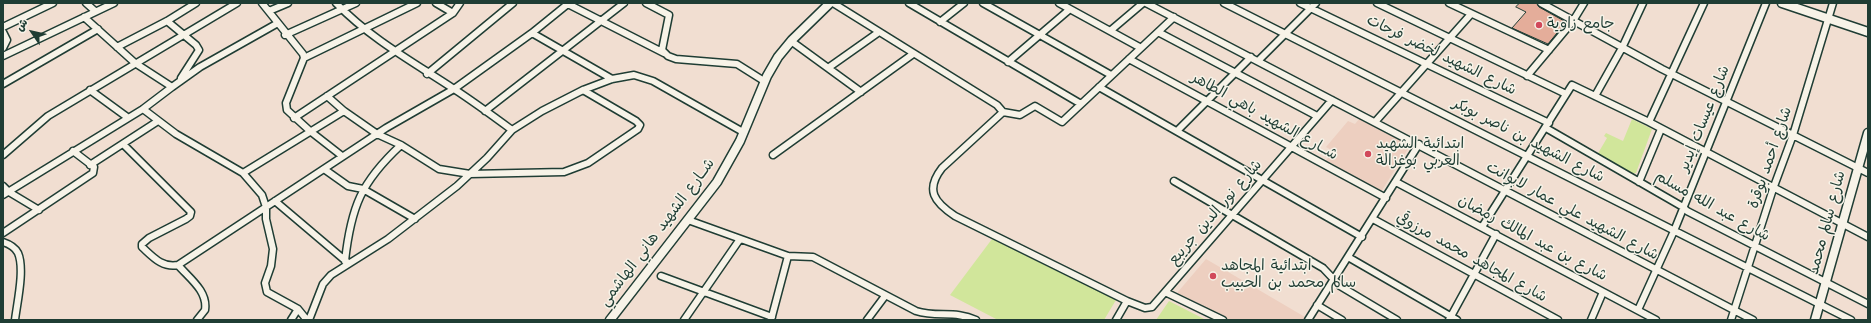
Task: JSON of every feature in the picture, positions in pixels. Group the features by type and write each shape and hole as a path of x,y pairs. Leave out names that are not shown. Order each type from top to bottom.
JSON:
{"street":[{"path":"3,27 53,3"},
{"path":"86,3 95,11"},
{"path":"3,56 114,3"},
{"path":"117,47 167,21 196,3"},
{"path":"3,155 48,116 182,34 237,3"},
{"path":"262,3 304,58"},
{"path":"269,11 288,3"},
{"path":"336,3 362,30 427,74 454,89 512,130"},
{"path":"285,35 356,3"},
{"path":"342,156 294,118 287,110 286,103 304,58 417,3"},
{"path":"436,3 453,13"},
{"path":"294,118 453,13 460,3"},
{"path":"427,74 513,3"},
{"path":"123,144 191,212 190,216 186,219 149,238 142,244 142,247 162,265 168,267 178,265 342,156 454,89 532,33 568,3 600,22 676,59 737,64 764,81"},
{"path":"485,111 624,3"},
{"path":"646,3 666,12 669,15 662,50 664,53"},
{"path":"832,3 997,105 1003,112 1020,115 1035,106 1062,122 1174,17"},
{"name":"شــارع الشهيد هاني الهاشمي","path":"610,320 724,171 734,154 764,81 773,64 791,42 832,3"},
{"path":"909,3 1081,104"},
{"path":"940,22 964,3"},
{"path":"983,3 1112,75"},
{"path":"1060,3 1141,48"},
{"path":"1110,30 1143,3"},
{"name":"شارع الشهيد علي عمار لابوانت","path":"1146,3 1418,144 1656,271 1753,320"},
{"name":"شارع الشهيد بن ناصر بوبكر","path":"1224,3 1286,33 1851,320"},
{"name":"شارع الشهيد لخضر فرحات","path":"1300,3 1426,64 1547,126"},
{"path":"1258,61 1316,3"},
{"path":"1377,3 1566,94"},
{"path":"1449,3 1549,50"},
{"path":"1541,3 1622,48 1868,173"},
{"path":"1527,76 1572,21 1584,3"},
{"path":"1595,96 1622,48 1643,3"},
{"path":"1648,122 1704,3"},
{"name":"شارع عيسات إيدير","path":"1638,310 1684,207 1766,3"},
{"path":"1782,3 1868,32"},
{"name":"شارع أحمد بوقرة","path":"1731,320 1773,189 1793,135 1833,3"},
{"path":"1008,62 1070,8"},
{"path":"1375,122 1472,14"},
{"path":"84,17 135,63 175,85"},
{"path":"167,21 196,45 199,50 196,58 175,85"},
{"path":"6,194 127,117 143,109 175,85 223,53 278,23"},
{"path":"3,84 98,30"},
{"path":"3,32 7,40 3,48"},
{"path":"828,68 879,32"},
{"path":"1158,32 1317,116"},
{"path":"532,33 612,78"},
{"path":"791,42 861,92"},
{"path":"773,155 913,54"},
{"path":"1177,131 1251,57"},
{"name":"شــارع الشهيد باهي الطاهر","path":"1129,59 1386,198"},
{"path":"143,109 176,134 243,174 262,195 266,207 266,219 273,249 271,266 265,283 268,292 298,309 308,320 323,284 331,275 347,262 415,219 470,174 512,130 542,111 583,90 612,78 634,75 645,78 743,132"},
{"path":"1482,227 1572,85 1648,122 1773,189 1868,237"},
{"path":"1099,87 1362,237"},
{"path":"90,90 127,117"},
{"path":"327,96 344,111 377,134 401,145 439,169 470,174 564,172 588,163 638,129 640,125 636,121 583,90"},
{"name":"شارع نور الدين جريبع","path":"1127,301 1145,308 1149,308 1165,292 1332,100"},
{"path":"243,174 344,111"},
{"path":"1003,112 942,168 933,184 932,191 936,200 944,209 955,216 1127,301 1116,320"},
{"path":"90,165 158,121"},
{"name":"شارع عبد الله مسلم","path":"1547,126 1639,182 1684,207 1687,211 1868,304"},
{"path":"1639,182 1661,129"},
{"name":"شارع سالم محمد","path":"1815,320 1868,133"},
{"path":"1308,320 1362,237 1418,144"},
{"path":"347,262 347,240 363,189 376,169 401,145"},
{"path":"3,233 88,178 93,173 94,167 73,151"},
{"path":"324,169 348,186 363,189 415,219"},
{"path":"1174,181 1323,268 1340,286 1397,320"},
{"name":"شارع بن عبد المالك رمضان","path":"1396,182 1656,320"},
{"path":"3,186 6,194 39,210"},
{"path":"275,201 347,262"},
{"name":"شارع المجاهد محمد مرزوقي","path":"1373,219 1558,320"},
{"path":"688,220 788,256 813,257 907,308 929,317 960,313 976,320"},
{"path":"1450,318 1496,234"},
{"path":"684,320 740,239"},
{"path":"3,242 12,245 18,253 19,271 15,320"},
{"path":"662,276 771,319 788,256"},
{"path":"1348,257 1450,318 1457,320"},
{"path":"178,265 197,286 205,298 205,310 197,320"},
{"path":"1165,292 1223,320"},
{"path":"1591,320 1603,292"},
{"path":"867,320 885,296"},
{"path":"1317,305 1342,320"},
{"path":"291,320 298,309"}],"shaded area":[{"name":"ابتدائية الشهيد العربي بوغزالة","path":"1360,118 1411,144 1381,192 1325,162 1333,151 1326,147 1348,121 1355,124"},
{"name":"ابتدائية المجاهد سالم محمد بن الحبيب","path":"1206,259 1305,317 1303,320 1230,320 1177,293"}],"green space":[{"path":"1632,119 1652,129 1636,173 1630,174 1597,155 1607,138 1604,136 1606,133 1623,141"},
{"path":"992,239 1116,300 1104,320 998,320 950,295"},
{"path":"1169,301 1206,320 1156,320"}],"building":[{"name":"جامع زاوية","path":"1520,3 1537,3 1539,7 1566,22 1548,44 1512,28 1526,12 1516,7"}],"place":[{"name":"جامع زاوية","path":"1539,25"},
{"name":"ابتدائية الشهيد العربي بوغزالة","path":"1368,154"},
{"name":"ابتدائية المجاهد سالم محمد بن الحبيب","path":"1213,276"}]}
